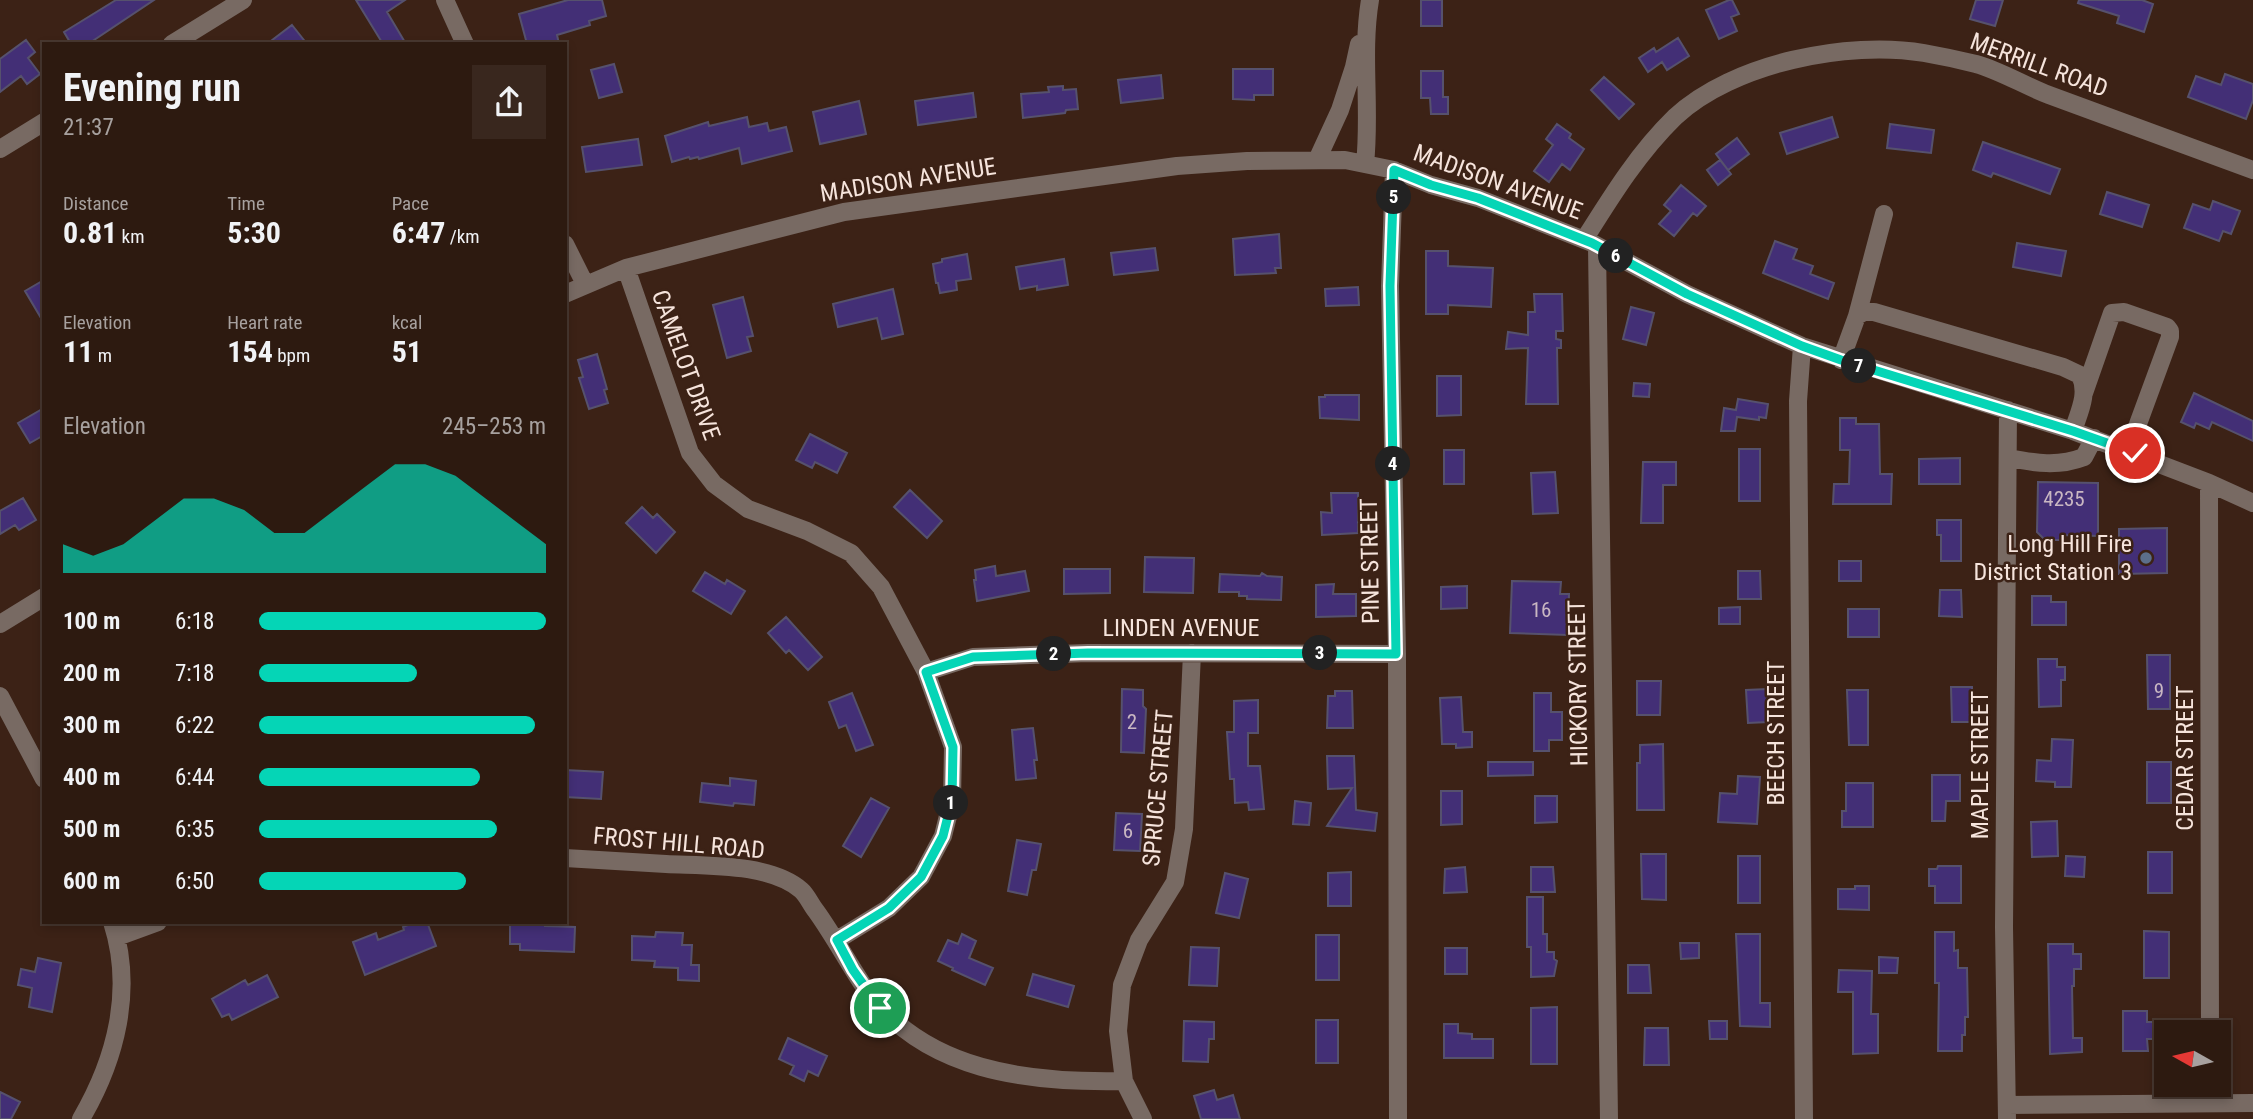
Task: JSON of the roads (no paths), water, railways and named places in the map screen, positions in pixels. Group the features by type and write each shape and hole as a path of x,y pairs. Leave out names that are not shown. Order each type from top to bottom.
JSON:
{"street":[{"path":"175,42 243,0"},
{"path":"445,0 465,42"},
{"path":"1365,164 1368,131 1365,89 1368,45 1366,28 1370,0"},
{"path":"1317,160 1340,110 1358,46 1366,28"},
{"name":"MERRILL ROAD","path":"1590,243 1621,180 1676,116 1708,94 1760,70 1835,50 1923,52 1978,65 2253,170"},
{"path":"0,149 42,123"},
{"name":"MADISON AVENUE","path":"567,293 626,268 844,212 1177,166 1345,160 1394,170 1431,185 1478,198 1590,243 1687,294 1802,346 2094,438 2253,503"},
{"name":"PINE STREET","path":"1394,170 1390,286 1396,654 1398,1119"},
{"path":"1841,360 1857,316 1884,214"},
{"name":"HICKORY STREET","path":"1590,243 1609,1119"},
{"path":"567,248 585,285"},
{"name":"CAMELOT DRIVE","path":"626,268 690,453 714,484 748,509 807,531 851,553 881,587 926,672 953,747 952,800 943,836 921,877 889,908 837,940"},
{"path":"1857,316 1864,312 1874,312 2073,370 2080,375 2084,393"},
{"path":"2073,431 2112,313 2124,312 2167,327 2171,331 2138,424"},
{"name":"BEECH STREET","path":"1802,346 1798,401 1804,1119"},
{"name":"MAPLE STREET","path":"2007,1112 2004,926 2008,410"},
{"path":"2009,458 2042,464 2069,463 2084,457 2094,438"},
{"name":"CEDAR STREET","path":"2209,483 2210,1020"},
{"path":"0,624 42,598"},
{"name":"LINDEN AVENUE","path":"926,672 973,657 1088,653 1396,654"},
{"name":"SPRUCE STREET","path":"1143,1119 1124,1081 1118,1031 1122,985 1139,940 1175,882 1182,842 1192,653"},
{"path":"0,696 42,775"},
{"name":"FROST HILL ROAD","path":"567,858 735,868 776,876 801,890 880,1008 914,1037 959,1061 1012,1075 1076,1082 1124,1081"},
{"path":"81,1119 106,1070 119,1024 123,976 114,929 145,924"},
{"path":"2007,1112 2176,1097"},
{"path":"2224,1097 2253,1103"}],"place":[{"name":"Long Hill Fire District Station 3","path":"2146,558"}]}
